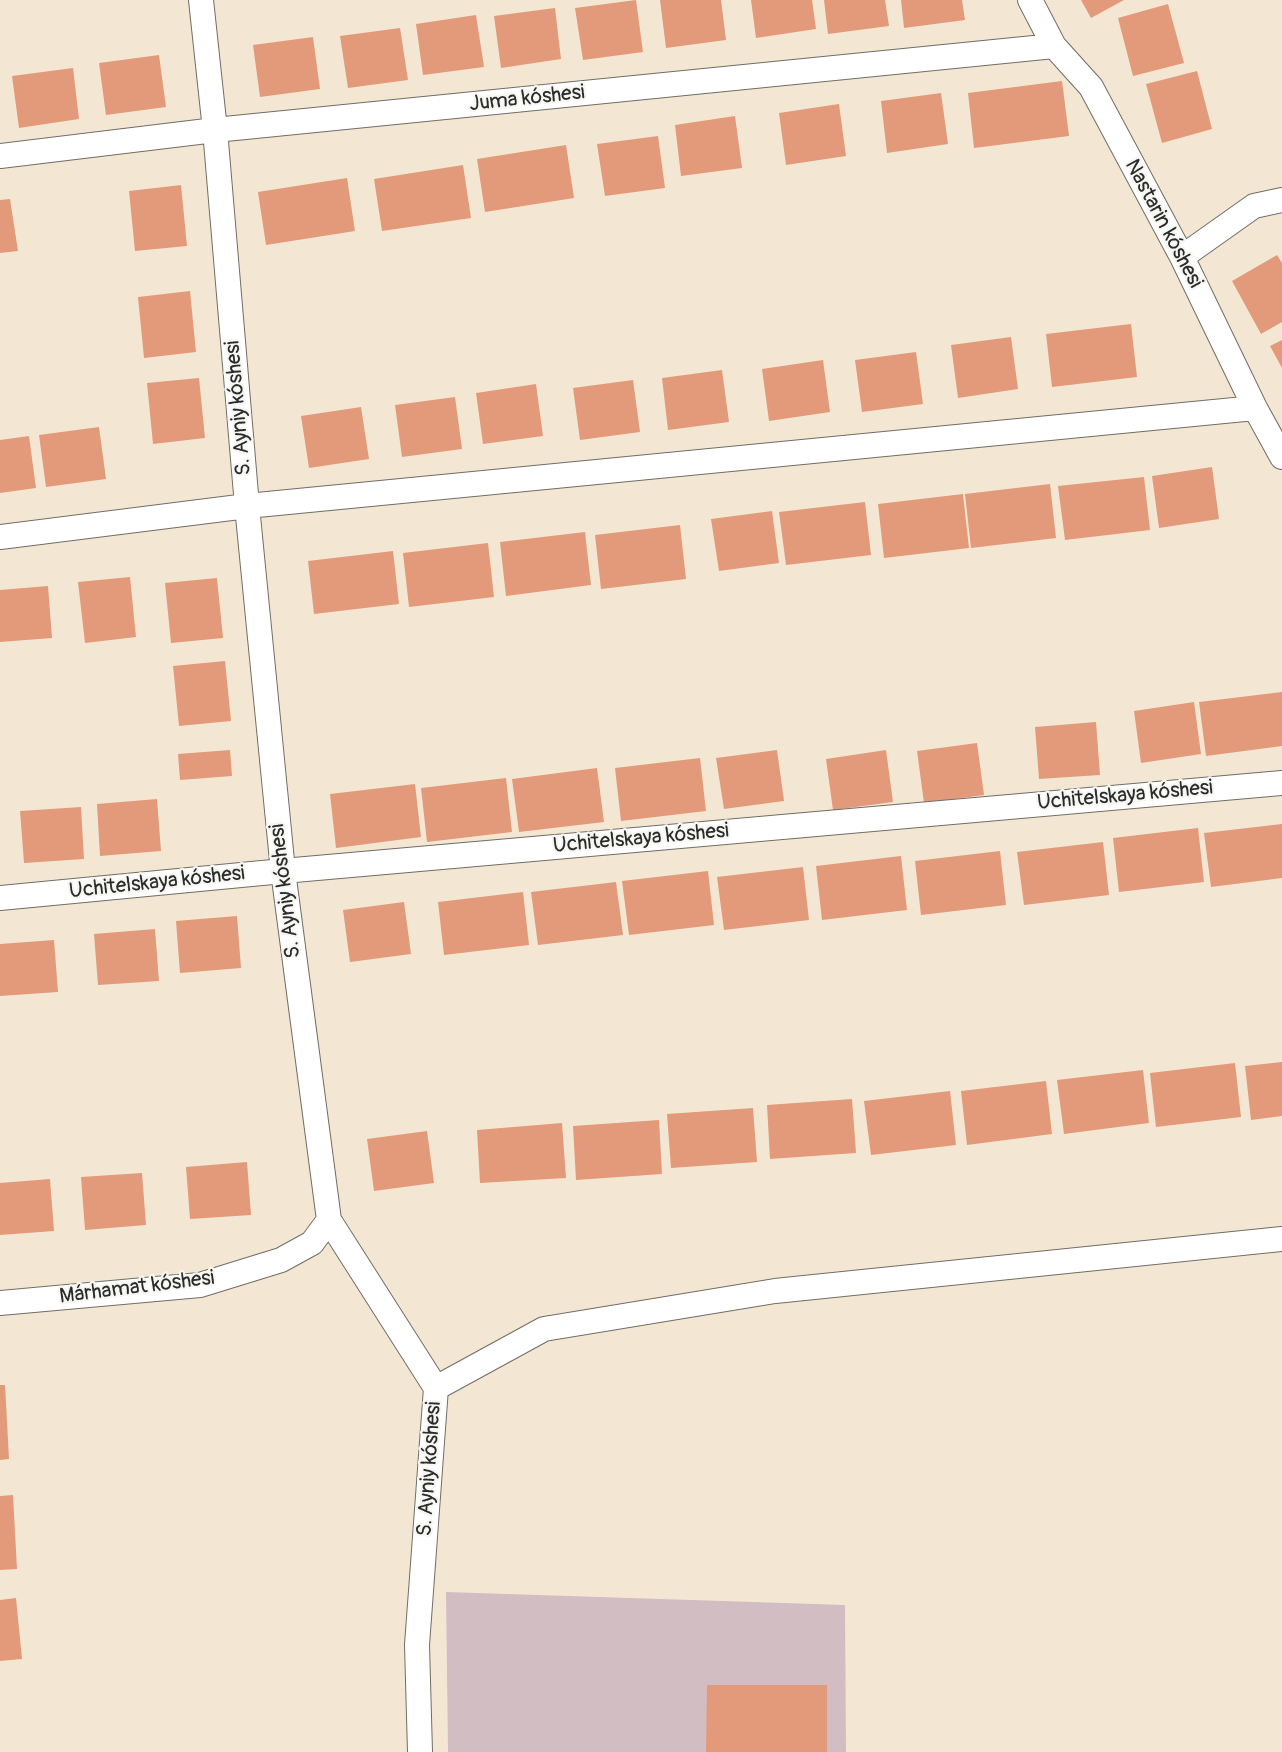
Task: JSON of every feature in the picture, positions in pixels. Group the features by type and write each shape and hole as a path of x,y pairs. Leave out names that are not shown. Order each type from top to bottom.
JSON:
{"street":[{"name":"S. Ayniy kóshesi","path":"201,0 283,871 329,1220 436,1388 417,1645 420,1752"},
{"name":"Nastarin kóshesi","path":"1030,0 1054,46 1091,87 1182,257 1255,408 1282,458"},
{"name":"Juma kóshesi","path":"0,156 215,130 1054,46"},
{"path":"1182,257 1254,206 1282,200"},
{"path":"0,537 248,506 1255,408"},
{"name":"Uchitelskaya kóshesi","path":"0,898 1282,783"},
{"name":"Márhamat kóshesi","path":"0,1303 200,1285 281,1260 312,1243 329,1220"},
{"path":"436,1388 544,1329 776,1291 1282,1239"}],"shaded area":[{"path":"446,1592 845,1605 846,1752 448,1752"}],"building":[{"path":"636,0 643,52 583,60 575,8"},
{"path":"660,0 721,0 726,40 666,48"},
{"path":"751,0 812,0 816,29 756,38"},
{"path":"824,0 885,0 889,26 828,34"},
{"path":"901,0 962,0 965,20 904,28"},
{"path":"1081,0 1124,0 1091,18"},
{"path":"1168,4 1184,63 1133,76 1118,18"},
{"path":"555,8 561,59 501,68 494,16"},
{"path":"476,15 484,67 423,75 416,24"},
{"path":"400,28 408,80 348,88 340,36"},
{"path":"313,37 320,89 260,97 253,45"},
{"path":"159,55 166,107 106,115 99,63"},
{"path":"73,68 79,119 19,128 12,76"},
{"path":"1197,71 1212,129 1162,143 1146,84"},
{"path":"1062,81 1069,136 974,148 968,93"},
{"path":"941,93 948,144 887,153 881,101"},
{"path":"839,104 846,156 786,165 779,113"},
{"path":"735,116 742,168 681,176 675,125"},
{"path":"658,136 665,188 605,196 597,144"},
{"path":"566,145 574,198 485,212 477,159"},
{"path":"463,165 471,218 382,231 374,179"},
{"path":"347,178 355,231 266,245 258,192"},
{"path":"181,185 187,246 135,251 129,191"},
{"path":"10,199 18,251 0,253 0,200"},
{"path":"1277,255 1282,263 1282,322 1261,334 1232,281"},
{"path":"190,291 196,352 144,358 138,297"},
{"path":"1131,324 1137,377 1052,387 1046,334"},
{"path":"1011,337 1018,389 958,398 951,345"},
{"path":"1282,340 1282,368 1270,346"},
{"path":"916,352 923,404 862,412 855,360"},
{"path":"823,360 830,412 769,421 762,369"},
{"path":"722,370 729,422 668,430 662,378"},
{"path":"199,378 205,438 153,444 147,383"},
{"path":"633,380 640,432 580,440 573,388"},
{"path":"536,384 543,436 483,444 476,393"},
{"path":"455,397 462,449 402,457 395,405"},
{"path":"361,407 369,459 309,468 301,416"},
{"path":"99,427 106,479 46,487 39,435"},
{"path":"29,436 36,488 0,493 0,440"},
{"path":"1212,467 1219,519 1159,528 1152,476"},
{"path":"1144,477 1150,530 1065,540 1058,486"},
{"path":"1050,484 1056,538 971,548 965,494"},
{"path":"963,494 969,548 884,558 878,504"},
{"path":"865,502 871,555 786,565 779,512"},
{"path":"772,511 779,563 719,571 711,519"},
{"path":"680,525 686,579 601,589 595,535"},
{"path":"585,532 591,585 506,596 500,542"},
{"path":"488,543 494,597 409,607 403,553"},
{"path":"393,551 399,604 314,614 308,561"},
{"path":"130,577 136,637 85,643 78,582"},
{"path":"217,578 223,638 171,643 165,583"},
{"path":"48,586 52,638 0,642 0,590"},
{"path":"225,661 231,721 179,726 173,666"},
{"path":"1282,692 1282,746 1206,756 1199,702"},
{"path":"1194,702 1201,754 1141,763 1134,711"},
{"path":"1096,722 1100,775 1039,779 1035,727"},
{"path":"977,743 984,795 924,803 917,751"},
{"path":"230,750 232,776 180,780 178,754"},
{"path":"777,750 784,801 724,809 716,758"},
{"path":"886,750 893,802 833,810 826,759"},
{"path":"700,758 706,811 621,821 615,768"},
{"path":"597,768 604,822 519,832 512,779"},
{"path":"506,778 512,832 427,842 421,788"},
{"path":"415,784 421,837 336,848 330,794"},
{"path":"157,799 161,851 100,856 97,804"},
{"path":"81,807 84,859 24,863 20,811"},
{"path":"1282,824 1282,878 1211,887 1204,833"},
{"path":"1198,828 1204,882 1119,892 1113,838"},
{"path":"1103,842 1109,895 1024,905 1017,852"},
{"path":"1000,851 1006,905 921,915 915,861"},
{"path":"901,856 907,910 822,920 816,866"},
{"path":"803,867 809,920 724,930 717,877"},
{"path":"708,871 714,925 629,935 622,881"},
{"path":"616,882 623,935 538,945 531,892"},
{"path":"523,892 529,945 444,955 438,902"},
{"path":"404,902 411,954 350,962 343,910"},
{"path":"237,916 241,968 180,973 176,921"},
{"path":"155,929 159,981 98,985 94,934"},
{"path":"54,940 58,992 0,996 0,944"},
{"path":"1282,1062 1282,1116 1251,1120 1245,1066"},
{"path":"1235,1063 1241,1117 1156,1127 1150,1073"},
{"path":"1143,1070 1149,1123 1064,1134 1057,1080"},
{"path":"1046,1081 1052,1134 967,1145 961,1091"},
{"path":"950,1091 956,1145 871,1155 864,1101"},
{"path":"852,1099 856,1153 770,1159 767,1105"},
{"path":"753,1108 757,1162 671,1168 667,1114"},
{"path":"659,1120 662,1174 576,1180 573,1126"},
{"path":"562,1123 566,1178 480,1183 477,1130"},
{"path":"427,1131 434,1183 374,1191 367,1139"},
{"path":"247,1162 251,1215 190,1219 186,1167"},
{"path":"142,1173 146,1225 85,1230 81,1177"},
{"path":"50,1179 54,1231 0,1235 0,1183"},
{"path":"0,1385 5,1385 9,1459 0,1460"},
{"path":"13,1495 17,1569 0,1570 0,1496"},
{"path":"16,1598 22,1659 0,1661 0,1600"},
{"path":"707,1685 827,1685 827,1752 706,1752"}]}
